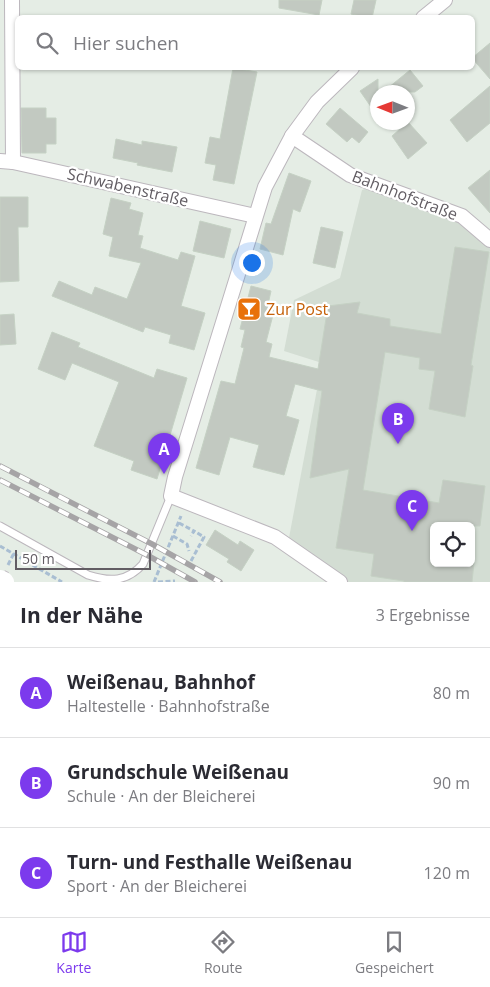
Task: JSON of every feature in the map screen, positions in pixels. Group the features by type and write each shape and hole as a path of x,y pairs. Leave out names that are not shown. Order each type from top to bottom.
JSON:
{"street":[{"path":"0,0 22,0"},
{"path":"427,15 445,0"},
{"path":"6,161 12,1"},
{"path":"340,582 275,537 171,496 265,187 292,136 317,102 350,70"},
{"name":"Bahnhofstraße","path":"292,136 350,175 462,216 490,240"},
{"name":"Schwabenstraße","path":"6,161 255,216"},
{"path":"0,580 4,582"}],"lane":[{"path":"0,526 88,575 98,579 114,580 135,573 142,564 171,496"}],"path":[{"path":"154,582 179,523 185,501"},
{"path":"179,523 204,537 191,561"},
{"path":"191,536 194,531"},
{"path":"173,536 187,544 189,551"},
{"path":"0,546 62,582"},
{"path":"158,582 175,581"}],"shaded area":[{"path":"371,187 459,218 490,245 490,582 347,582 288,543 322,363 284,351 294,300 340,278 362,190"}],"building":[{"path":"279,0 322,0 319,15 279,8"},
{"path":"354,0 376,0 373,15 351,14"},
{"path":"490,43 490,79 475,62 475,56"},
{"path":"233,70 257,72 234,184 213,180 216,165 205,163 210,137 220,139"},
{"path":"410,70 423,86 415,92 415,85 392,85"},
{"path":"378,79 378,85 370,85 370,105 360,91"},
{"path":"490,86 490,123 467,142 450,120"},
{"path":"21,108 46,108 46,118 56,118 56,144 46,144 46,153 22,153"},
{"path":"340,108 368,132 359,143 352,137 347,142 326,124"},
{"path":"399,130 415,130 427,143 408,159 392,136"},
{"path":"116,139 142,145 142,141 177,147 172,172 113,158"},
{"path":"490,170 490,213 468,188"},
{"path":"289,173 311,181 300,212 293,209 283,255 260,249 266,223 271,224"},
{"path":"0,197 28,197 28,227 18,227 19,281 0,282"},
{"path":"111,198 131,203 129,209 143,213 138,235 143,236 140,248 178,260 181,252 195,256 181,306 205,313 194,350 169,343 171,335 145,327 143,332 52,296 59,281 92,295 95,287 127,299 141,263 109,256 113,237 103,234"},
{"path":"200,221 231,229 224,258 193,251"},
{"path":"321,227 343,232 335,268 313,263"},
{"path":"455,247 489,252 471,365 473,366 465,417 429,409 435,371 419,369 420,358 385,352 363,490 439,503 443,480 485,486 480,526 475,526 475,522 430,522 430,567 474,567 472,582 404,582 371,576 374,554 336,548 349,469 310,478 322,391 295,384 286,416 299,420 284,475 253,467 259,445 230,437 219,475 196,468 221,381 235,384 244,348 241,347 245,330 240,329 251,286 271,291 267,309 274,311 266,342 272,344 269,357 318,369 328,306 360,302 357,313 390,319 390,326 441,334"},
{"path":"14,314 16,344 0,345 0,315"},
{"path":"52,332 80,343 78,347 154,378 157,369 187,378 157,479 131,470 134,461 94,446 119,382 72,363 65,380 38,369"},
{"path":"215,530 238,545 240,541 254,550 241,571 227,562 229,559 206,545"}],"railway":[{"path":"0,466 152,544 220,582"},
{"path":"0,480 147,555 195,582"}],"place":[{"name":"Zur Post","path":"249,309"},
{"name":"Grundschule Weißenau","path":"398,444"},
{"name":"Weißenau, Bahnhof","path":"164,474"},
{"name":"Turn- und Festhalle Weißenau","path":"412,531"}]}
